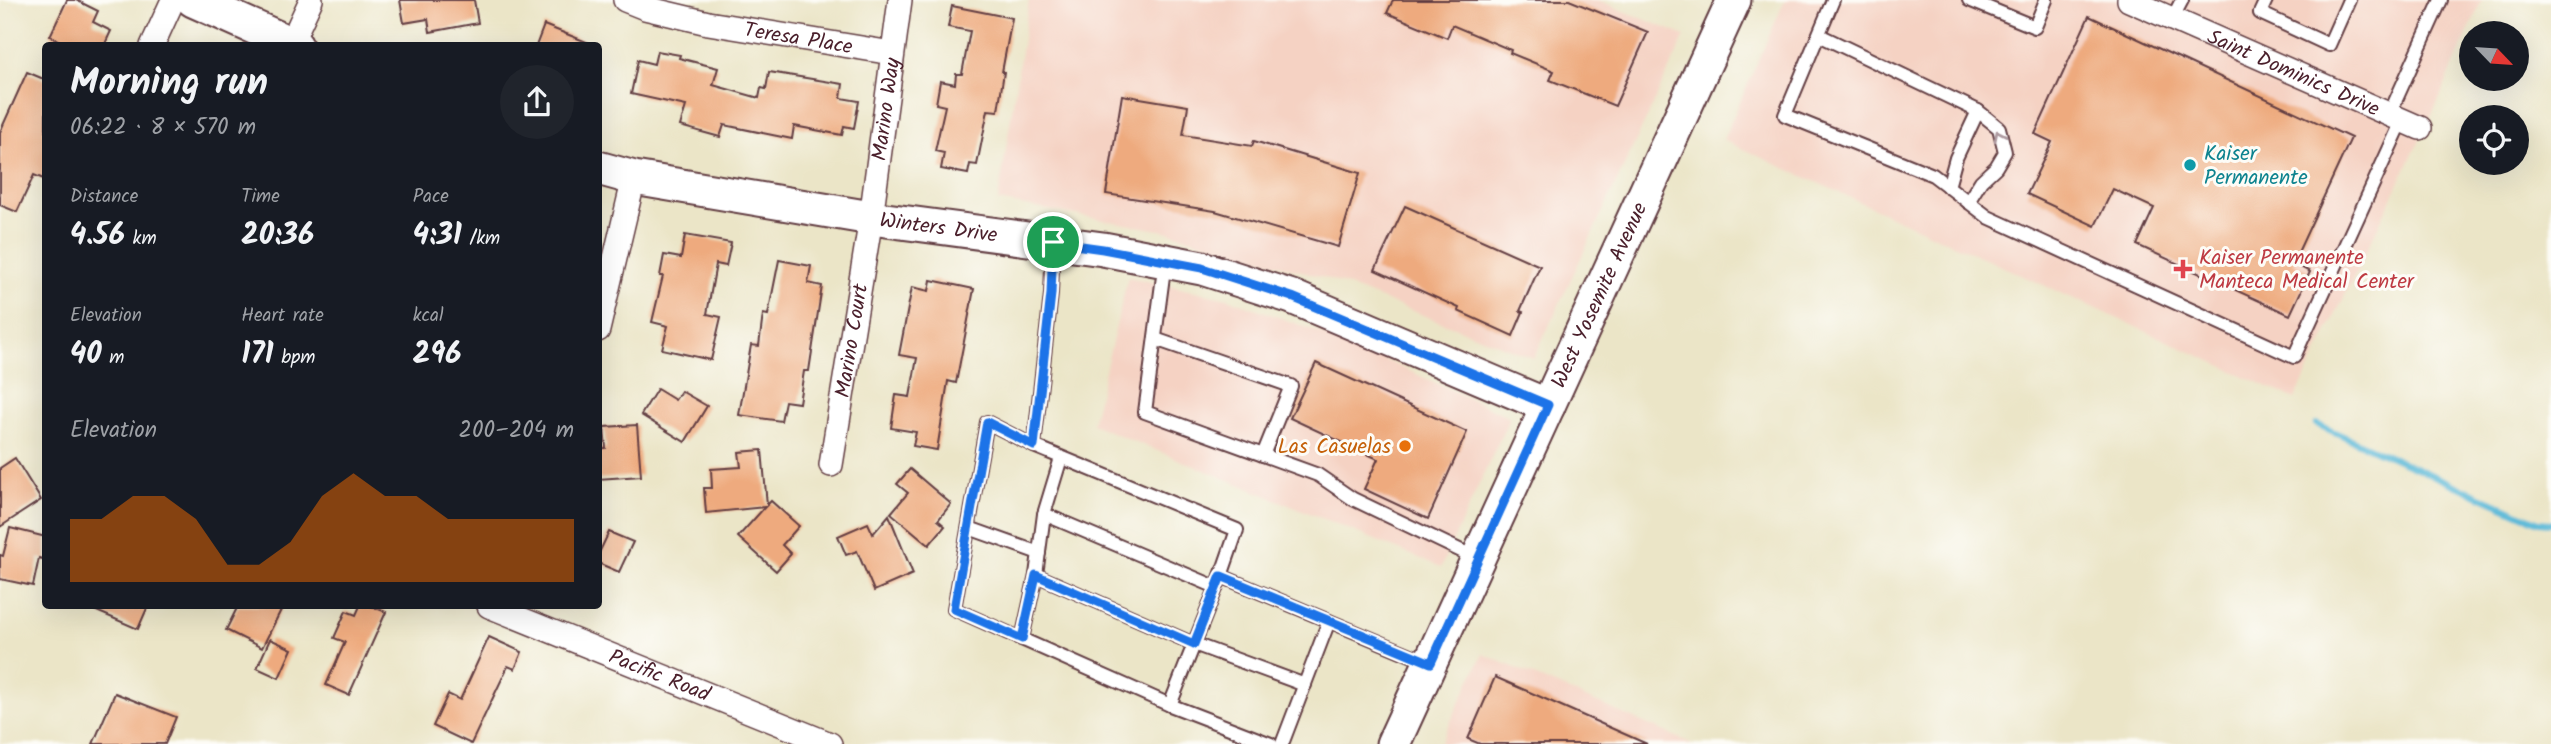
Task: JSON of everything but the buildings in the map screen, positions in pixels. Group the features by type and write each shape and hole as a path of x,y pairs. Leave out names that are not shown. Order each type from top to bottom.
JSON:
{"street":[{"path":"154,42 173,0"},
{"path":"193,0 289,42"},
{"path":"295,42 312,0"},
{"name":"Teresa Place","path":"625,0 645,8 708,23 892,53"},
{"name":"Marino Way","path":"872,218 900,0"},
{"name":"West Yosemite Avenue","path":"1394,744 1734,0"},
{"name":"Saint Dominics Drive","path":"2129,0 2177,10 2404,121"},
{"name":"Winters Drive","path":"602,169 634,178 872,218 1053,242 1202,268 1292,297 1548,405"},
{"path":"602,313 634,178"},
{"name":"Marino Court","path":"831,465 872,218"},
{"name":"Pacific Road","path":"496,609 830,744"}],"lane":[{"path":"1833,0 1785,115 1933,175 1988,217 2294,357 2404,121 2441,0"},
{"path":"1969,0 2035,27 2046,0"},
{"path":"2266,0 2260,13 2329,45 2350,0"},
{"path":"1819,35 1978,111 1999,128 2005,152 1968,202"},
{"path":"1948,187 1956,158 1978,111"},
{"path":"1034,446 1051,294 1053,242"},
{"path":"1165,261 1145,412 1318,475 1353,499 1478,560"},
{"path":"1154,339 1291,386 1263,455"},
{"path":"1170,705 1237,530 1061,458 987,422 954,609 1170,705 1271,744"},
{"path":"1022,639 1036,575 1044,514 1061,458"},
{"path":"1044,514 1219,582 1329,621 1431,663"},
{"path":"969,528 1039,553"},
{"path":"1036,575 1194,644 1305,685"},
{"path":"1282,744 1329,621"}],"shaded area":[{"path":"1029,0 1597,0 1685,36 1534,358 1332,280 1165,231 998,201"},
{"name":"Kaiser Permanente Manteca Medical Center","path":"1785,0 2482,0 2473,21 2459,21 2459,53 2438,102 2295,399 1723,140"},
{"path":"1128,277 1228,298 1348,343 1510,417 1441,567 1092,424"},
{"path":"1483,654 1693,744 1440,744"}],"waterway":[{"path":"2316,424 2539,522 2551,523"}],"place":[{"name":"Kaiser Permanente","path":"2190,165"},
{"name":"Kaiser Permanente Manteca Medical Center","path":"2183,269"},
{"name":"Las Casuelas","path":"1405,446"}],"route":[{"path":"1053,242 1202,268 1292,297 1548,405 1431,663 1221,576 1194,644 1036,575 1022,639 954,609 987,422 1034,446 1051,294 1053,242"}]}
